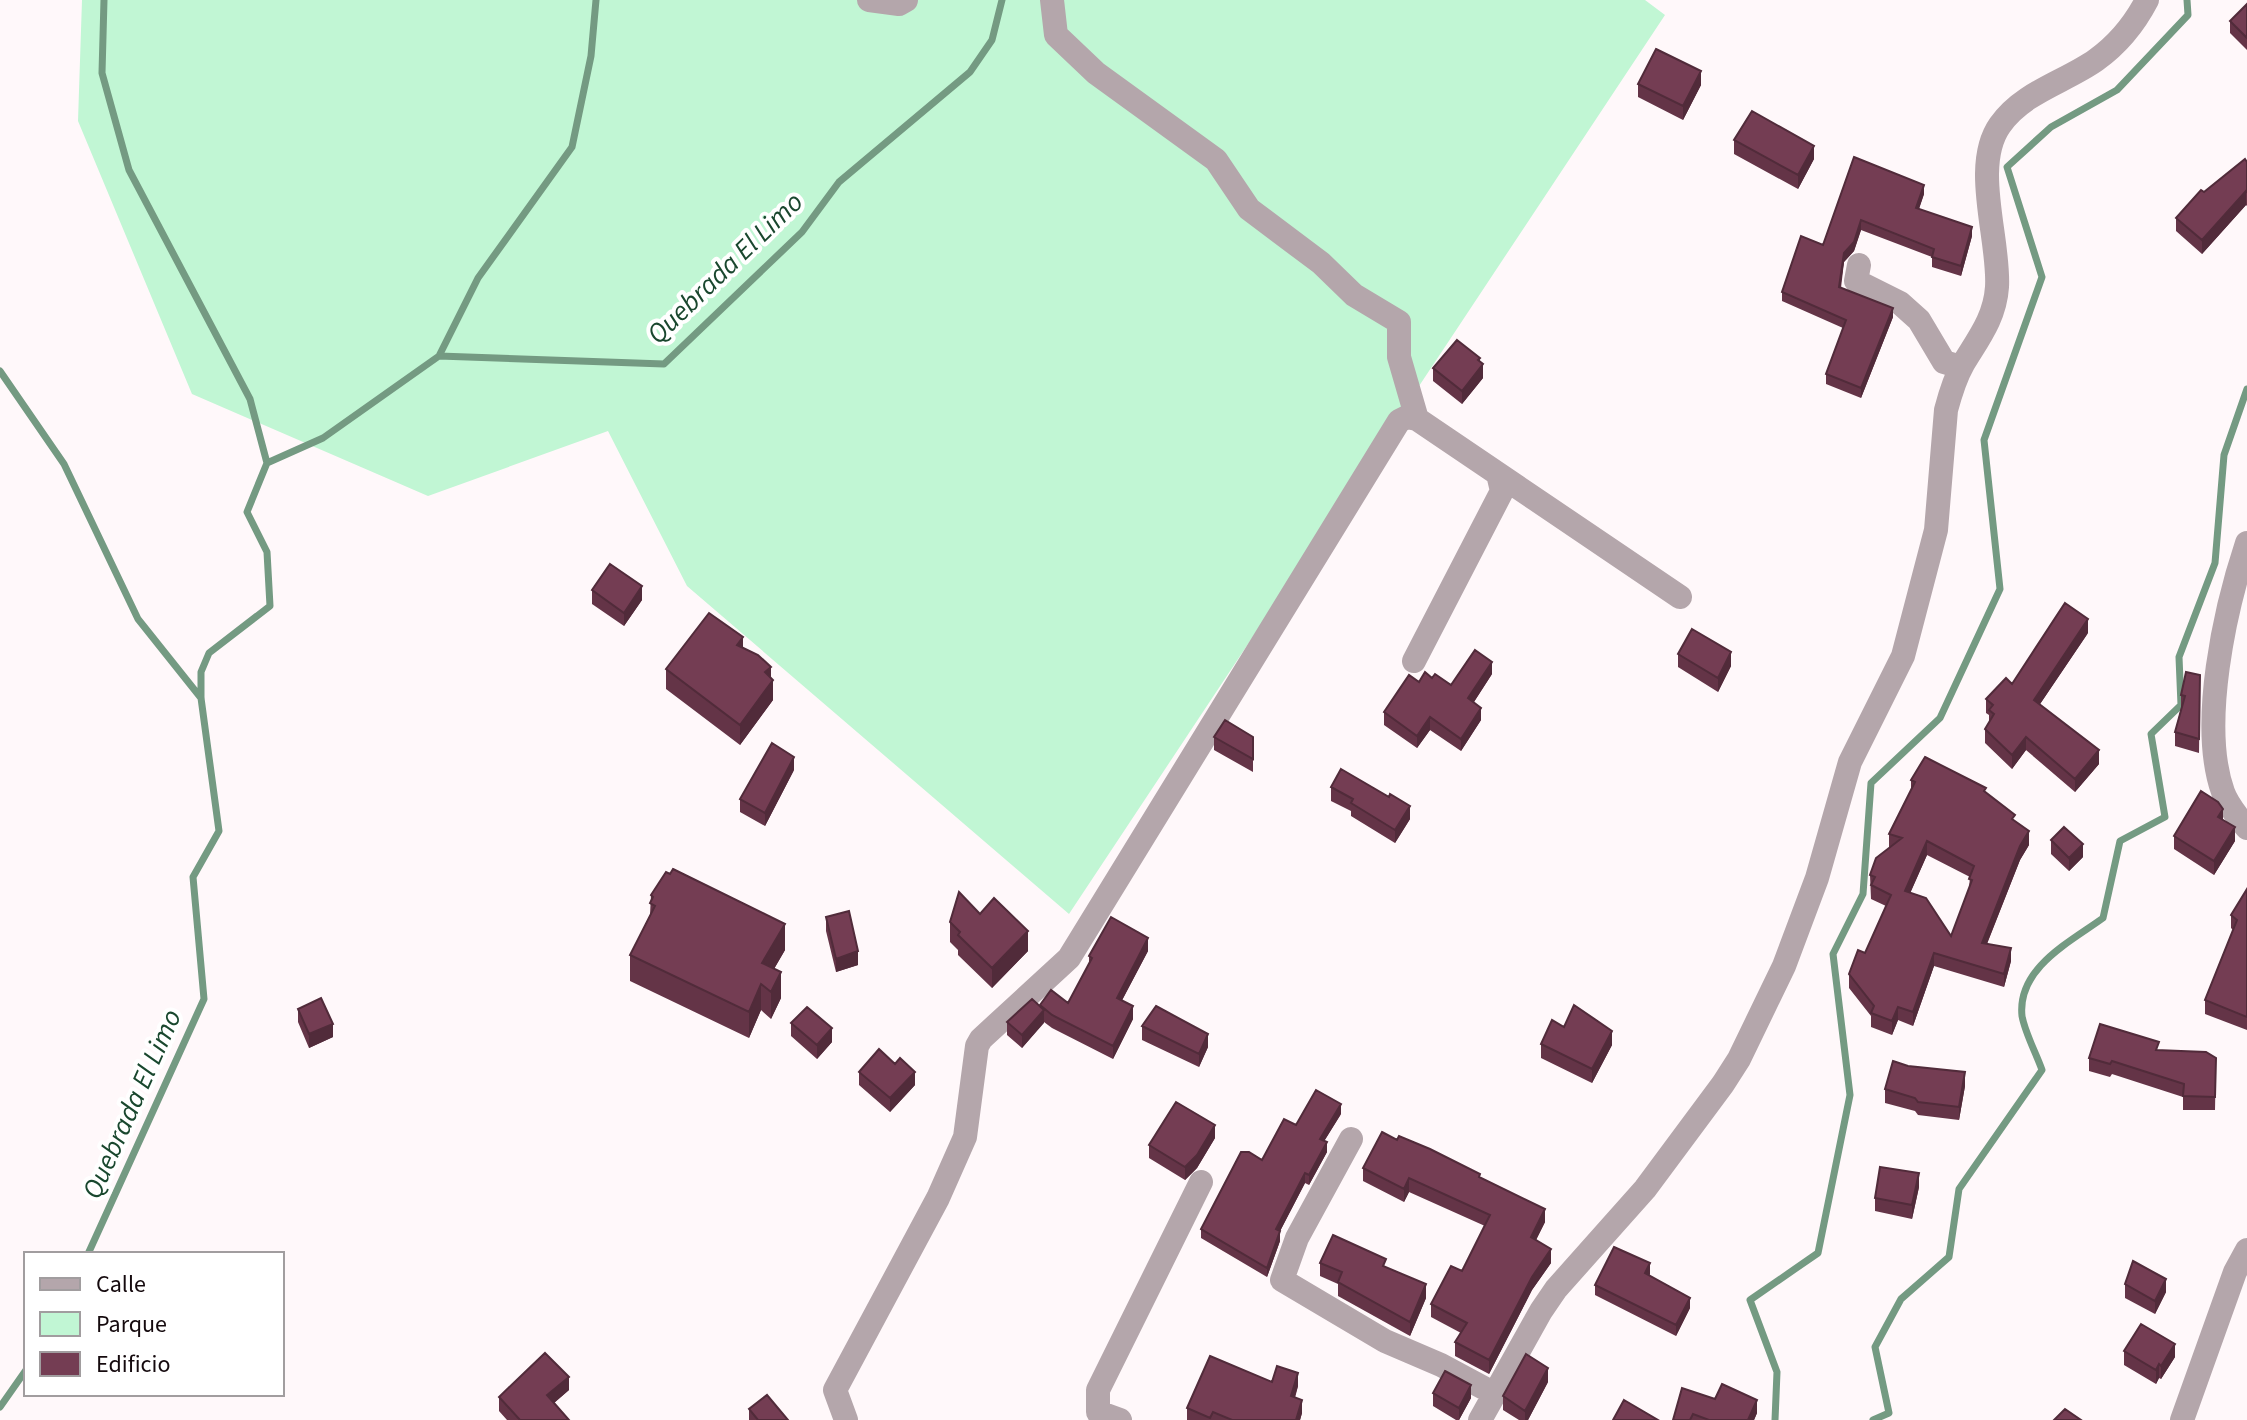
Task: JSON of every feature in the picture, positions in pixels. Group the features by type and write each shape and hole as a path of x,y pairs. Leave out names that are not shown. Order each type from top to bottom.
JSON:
{"street":[{"path":"869,0 899,4 906,0"},
{"path":"1052,0 1056,35 1096,73 1216,160 1249,209 1321,263 1354,295 1399,322 1399,357 1417,419"},
{"path":"1480,1420 1556,1289 1645,1189 1723,1084 1739,1059 1784,966 1817,878 1850,762 1903,656 1936,530 1946,410 1961,367 1993,313 1997,286 1987,172 1998,127 2037,92 2095,61 2112,47 2138,17 2147,0"},
{"path":"1859,265 1856,281 1900,303 1919,320 1944,362 1961,367"},
{"path":"846,1420 835,1390 938,1198 959,1152 969,1117 973,1057 977,1046 1069,958 1399,421 1407,417 1417,419 1680,597"},
{"path":"1414,661 1502,491 1498,474"},
{"path":"2247,543 2229,599 2216,692 2214,740 2224,795 2247,828"},
{"path":"1351,1139 1297,1238 1282,1280 1385,1341 1441,1365 1495,1394"},
{"path":"1120,1420 1098,1412 1098,1390 1201,1182"},
{"path":"2182,1420 2235,1272 2247,1250"}],"green space":[{"path":"82,0 1645,0 1665,15 1069,914 687,586 608,431 428,496 192,394 78,121"}],"building":[{"path":"2247,4 2247,38 2230,21"},
{"path":"1656,49 1701,71 1683,106 1638,84"},
{"path":"1752,111 1814,146 1798,175 1734,140"},
{"path":"1854,157 1924,185 1916,208 1972,227 1961,266 1932,257 1934,249 1861,220 1854,242 1844,253 1839,287 1893,308 1861,388 1826,374 1846,320 1782,292 1801,236 1823,245"},
{"path":"2245,159 2247,192 2202,240 2176,218 2201,190 2204,192"},
{"path":"1457,340 1483,364 1462,391 1433,368"},
{"path":"610,564 642,586 624,613 592,590"},
{"path":"2065,603 2088,619 2034,700 2099,750 2075,779 2026,737 2012,755 1985,729 1994,714 1989,710 1993,705 1986,699 2006,678 2012,684"},
{"path":"709,613 743,637 737,645 758,655 771,667 765,672 773,680 740,725 666,669"},
{"path":"1692,629 1731,652 1718,678 1678,654"},
{"path":"1475,650 1492,662 1468,698 1481,708 1461,739 1430,717 1417,736 1384,712 1409,675 1419,682 1425,672 1432,678 1435,674 1451,685"},
{"path":"2186,672 2200,675 2199,739 2175,732 2185,696 2181,695"},
{"path":"1225,720 1253,737 1253,759 1214,737"},
{"path":"772,743 794,757 765,813 740,799"},
{"path":"1925,757 1986,788 1984,791 2015,815 2012,819 2029,831 2020,846 1982,943 2011,948 2004,974 1934,953 1913,1012 1898,1007 1892,1021 1871,1013 1874,1006 1849,974 1858,950 1865,953 1891,895 1871,885 1875,877 1870,875 1876,858 1902,838 1889,834 1915,782 1911,780","holes":["1927,841 1974,866 1969,879 1972,880 1951,936 1926,898 1905,891"]},
{"path":"1341,769 1410,806 1395,830 1331,787"},
{"path":"2201,791 2223,809 2218,817 2235,827 2214,861 2174,836"},
{"path":"2064,827 2083,844 2069,858 2051,840"},
{"path":"673,869 785,924 762,963 781,972 771,992 761,984 749,1012 630,955 655,906 650,903 651,895 666,872 670,874"},
{"path":"2247,889 2247,1017 2205,1000 2237,920 2231,915"},
{"path":"959,892 980,914 994,898 1028,931 992,968 958,935 960,932 950,922"},
{"path":"849,911 858,951 836,959 826,917"},
{"path":"1111,917 1148,938 1117,998 1133,1006 1113,1046 1052,1015 1040,1005 1051,990 1068,1003"},
{"path":"321,998 333,1024 309,1034 298,1009"},
{"path":"1032,999 1044,1010 1022,1035 1007,1022"},
{"path":"1574,1005 1612,1031 1592,1069 1541,1044 1552,1020 1564,1027"},
{"path":"1156,1006 1208,1034 1199,1054 1142,1026"},
{"path":"807,1007 832,1028 817,1045 791,1023"},
{"path":"2100,1024 2159,1042 2156,1050 2206,1052 2216,1058 2215,1097 2183,1096 2184,1084 2112,1061 2110,1064 2089,1058"},
{"path":"879,1049 895,1064 900,1058 915,1072 890,1098 859,1072"},
{"path":"1893,1061 1908,1066 1965,1072 1959,1107 1918,1102 1915,1098 1885,1089"},
{"path":"1316,1090 1341,1104 1320,1139 1327,1142 1309,1175 1305,1173 1276,1229 1280,1231 1267,1268 1201,1229 1241,1152 1249,1152 1262,1160 1284,1119 1296,1125"},
{"path":"1176,1102 1215,1125 1197,1155 1185,1167 1149,1145"},
{"path":"1382,1132 1397,1140 1399,1136 1430,1149 1545,1209 1531,1237 1551,1249 1532,1277 1489,1360 1455,1342 1467,1323 1431,1304 1451,1266 1462,1271 1490,1215 1409,1178 1404,1189 1363,1168"},
{"path":"1880,1167 1919,1173 1912,1205 1875,1198"},
{"path":"1333,1235 1386,1259 1383,1266 1426,1284 1410,1322 1338,1282 1342,1272 1320,1263"},
{"path":"1614,1247 1650,1263 1645,1273 1690,1298 1676,1325 1595,1285"},
{"path":"2133,1261 2166,1279 2155,1301 2125,1284"},
{"path":"2141,1324 2175,1344 2156,1370 2124,1351"},
{"path":"545,1353 569,1377 547,1395 569,1420 520,1420 499,1397"},
{"path":"1526,1354 1548,1368 1525,1411 1503,1396"},
{"path":"1210,1356 1272,1382 1277,1366 1298,1373 1291,1396 1302,1400 1296,1420 1232,1420 1213,1412 1210,1418 1187,1408"},
{"path":"1445,1371 1471,1385 1459,1408 1433,1393"},
{"path":"1722,1384 1757,1400 1748,1420 1709,1420 1693,1414 1690,1420 1673,1420 1682,1388 1715,1399"},
{"path":"767,1395 788,1420 758,1420 749,1409"},
{"path":"1624,1400 1658,1420 1613,1420"},
{"path":"2065,1409 2081,1420 2054,1420"}],"waterway":[{"path":"104,0 102,73 129,170 250,399 267,463"},
{"path":"439,356 478,278 572,147 591,56 596,0"},
{"name":"Quebrada El Limo","path":"89,1252 204,999 193,877 219,831 201,698 201,672 209,653 270,606 267,552 247,512 267,463 323,438 439,356 664,364 802,232 839,182 970,72 992,40 1002,0"},
{"path":"1775,1420 1777,1372 1750,1300 1818,1253 1850,1095 1833,954 1863,894 1871,783 1940,718 2000,589 1984,440 2042,277 2007,167 2051,127 2117,90 2188,15 2187,0"},
{"path":"0,371 64,464 138,619 201,698"},
{"path":"1873,1420 1889,1413 1875,1347 1901,1299 1949,1257 1959,1189 2042,1070 2022,1016 2028,984 2048,958 2103,918 2120,841 2165,817 2151,734 2181,705 2179,657 2215,563 2224,455 2247,389"},
{"name":"Quebrada El Limo","path":"0,1407 24,1373"}]}
